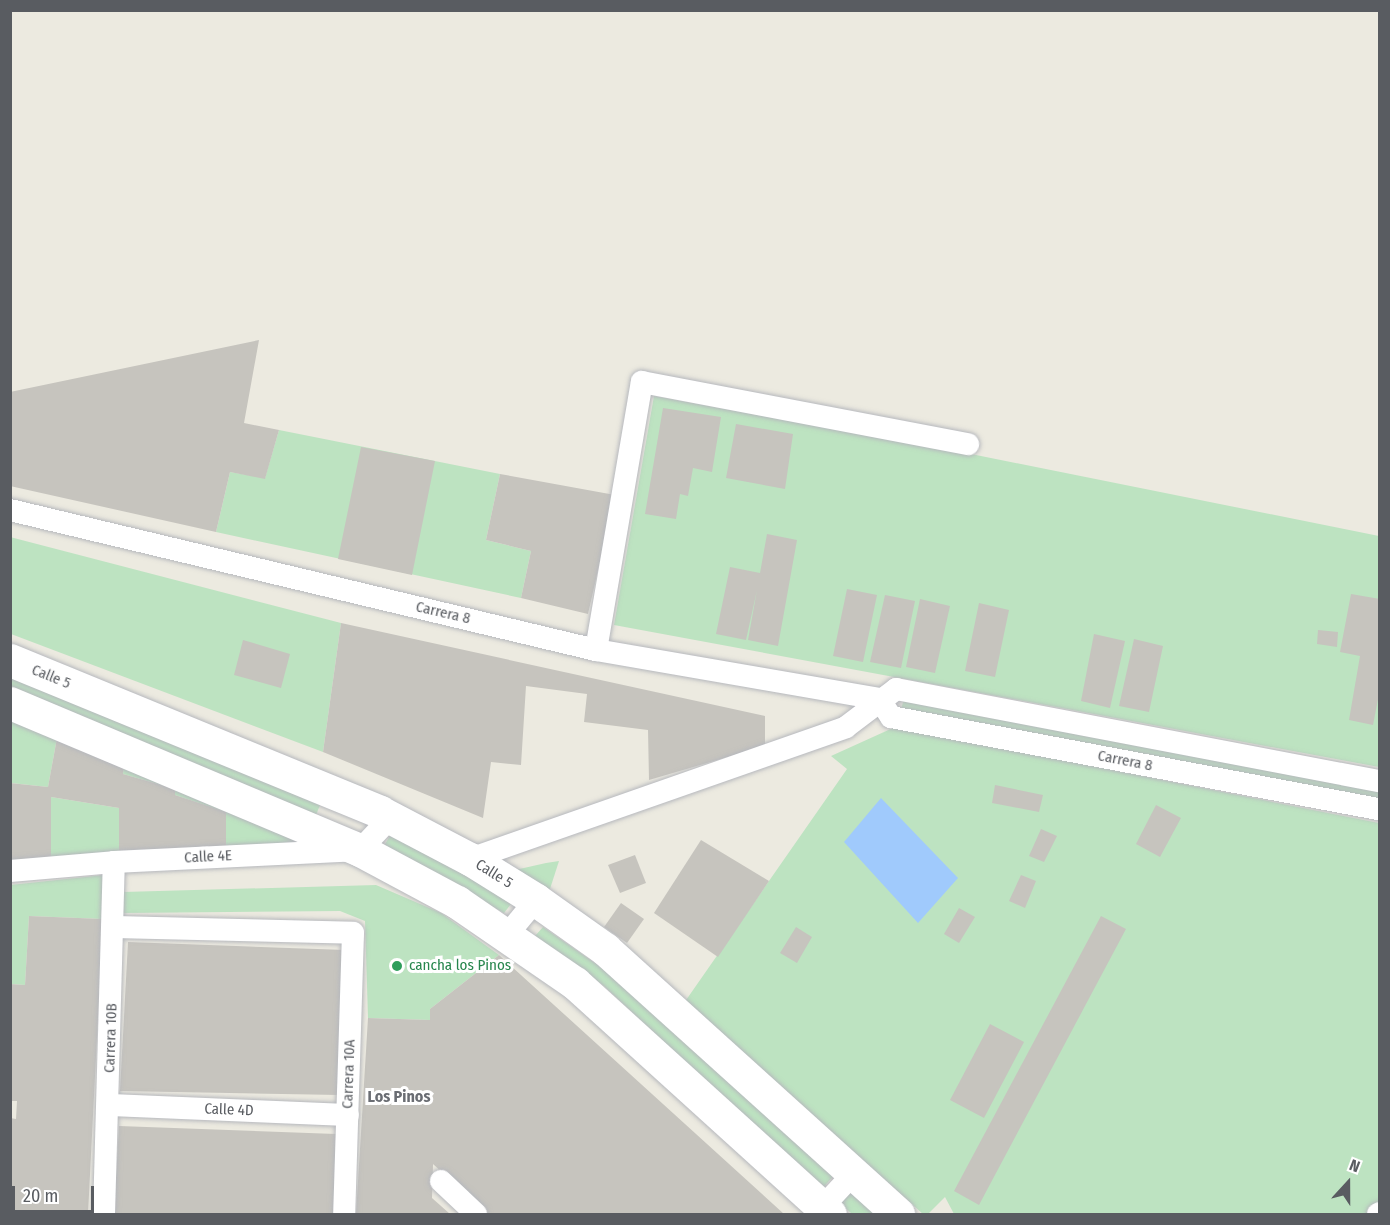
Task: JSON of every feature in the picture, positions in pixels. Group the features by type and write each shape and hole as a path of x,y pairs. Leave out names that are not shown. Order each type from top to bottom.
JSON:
{"main road":[{"name":"Calle 5","path":"10,660 391,817 470,859 536,900 605,949 855,1172 898,1215"},
{"path":"10,703 360,850 457,902 575,983 822,1212"}],"street":[{"path":"596,650 642,382 968,444"},
{"name":"Carrera 8","path":"10,510 596,650 879,699 896,689 1380,781"},
{"path":"470,859 846,727 879,699"},
{"name":"Carrera 8","path":"879,699 891,717 1380,809"},
{"path":"360,850 391,817"},
{"name":"Calle 4E","path":"10,871 114,862 360,850"},
{"name":"Carrera 10B","path":"104,1215 110,1105 114,862"},
{"path":"507,935 536,900"},
{"name":"Carrera 10A","path":"114,927 353,933 344,1215"},
{"name":"Calle 4D","path":"110,1105 348,1115"},
{"path":"822,1212 855,1172"},
{"path":"441,1181 476,1215"}],"green space":[{"path":"654,396 976,455 1379,536 1379,767 614,625"},
{"path":"279,430 500,474 486,540 531,551 521,598 216,532 230,472 265,478"},
{"path":"10,537 341,623 323,752 11,634"},
{"path":"10,668 324,795 316,815 11,689"},
{"path":"904,699 1379,786 1379,803 900,713"},
{"path":"10,720 57,738 48,787 11,783"},
{"path":"895,727 1379,823 1379,1214 954,1214 945,1197 928,1214 923,1214 684,1003 847,769 831,756"},
{"path":"124,763 314,846 226,850 225,812 175,795 175,789 123,774"},
{"path":"51,797 119,808 119,852 51,859"},
{"path":"391,834 514,900 504,913 384,846"},
{"path":"559,861 549,892 515,870 546,863"},
{"path":"104,875 103,919 29,916 25,985 11,984 10,885"},
{"path":"376,885 441,913 499,955 430,1009 430,1020 368,1018 365,921 340,911 123,913 123,892"},
{"path":"543,927 612,975 835,1174 822,1189 604,986 535,936"},
{"path":"852,1190 877,1214 852,1214 840,1203"}],"water":[{"path":"881,798 958,878 918,923 844,842"}],"building":[{"path":"259,340 244,423 279,430 265,479 230,472 216,532 10,486 10,392"},
{"path":"663,408 721,417 712,472 693,468 688,496 680,494 676,519 645,514"},
{"path":"736,424 793,434 785,489 726,478"},
{"path":"361,447 435,461 412,575 338,559"},
{"path":"500,474 615,495 588,614 521,598 531,551 486,540"},
{"path":"767,534 797,540 778,646 748,640 757,590 746,640 716,634 730,567 760,573"},
{"path":"847,589 877,595 863,662 833,656"},
{"path":"1351,594 1380,599 1380,689 1373,725 1349,720 1360,656 1340,652"},
{"path":"885,595 915,601 901,668 870,662"},
{"path":"920,599 950,606 935,673 906,667"},
{"path":"979,603 1009,610 995,677 965,671"},
{"path":"341,623 765,716 765,746 649,780 648,730 584,722 587,694 526,686 521,765 491,762 483,818 323,752"},
{"path":"1318,630 1338,632 1337,647 1317,644"},
{"path":"1094,634 1125,641 1110,708 1081,701"},
{"path":"1134,639 1163,646 1149,712 1119,706"},
{"path":"243,640 290,654 281,688 234,675"},
{"path":"57,738 124,763 123,774 175,789 175,795 226,812 226,850 119,852 119,808 51,797 51,859 10,862 10,783 48,787"},
{"path":"995,785 1043,795 1039,812 992,803"},
{"path":"1156,805 1181,818 1160,857 1136,844"},
{"path":"1041,829 1057,836 1044,862 1029,856"},
{"path":"701,840 769,881 718,957 654,913"},
{"path":"635,855 646,883 620,893 608,865"},
{"path":"1021,875 1036,881 1025,908 1009,901"},
{"path":"621,903 644,919 627,943 604,927"},
{"path":"959,908 975,917 959,943 944,934"},
{"path":"29,916 103,919 88,1214 10,1214 10,1118 16,1119 17,1101 10,1101 10,984 25,985"},
{"path":"1101,916 1126,929 979,1205 954,1191"},
{"path":"796,927 812,937 797,963 780,953"},
{"path":"128,942 345,950 339,1095 120,1091"},
{"path":"499,955 784,1214 488,1214 433,1164 432,1198 450,1214 356,1214 368,1018 430,1020 430,1009"},
{"path":"990,1024 1024,1042 984,1118 950,1100"},
{"path":"119,1126 336,1134 333,1214 114,1214"}],"place":[{"name":"cancha los Pinos","path":"397,966"}],"district":[{"name":"Los Pinos","path":"399,1097"}]}
